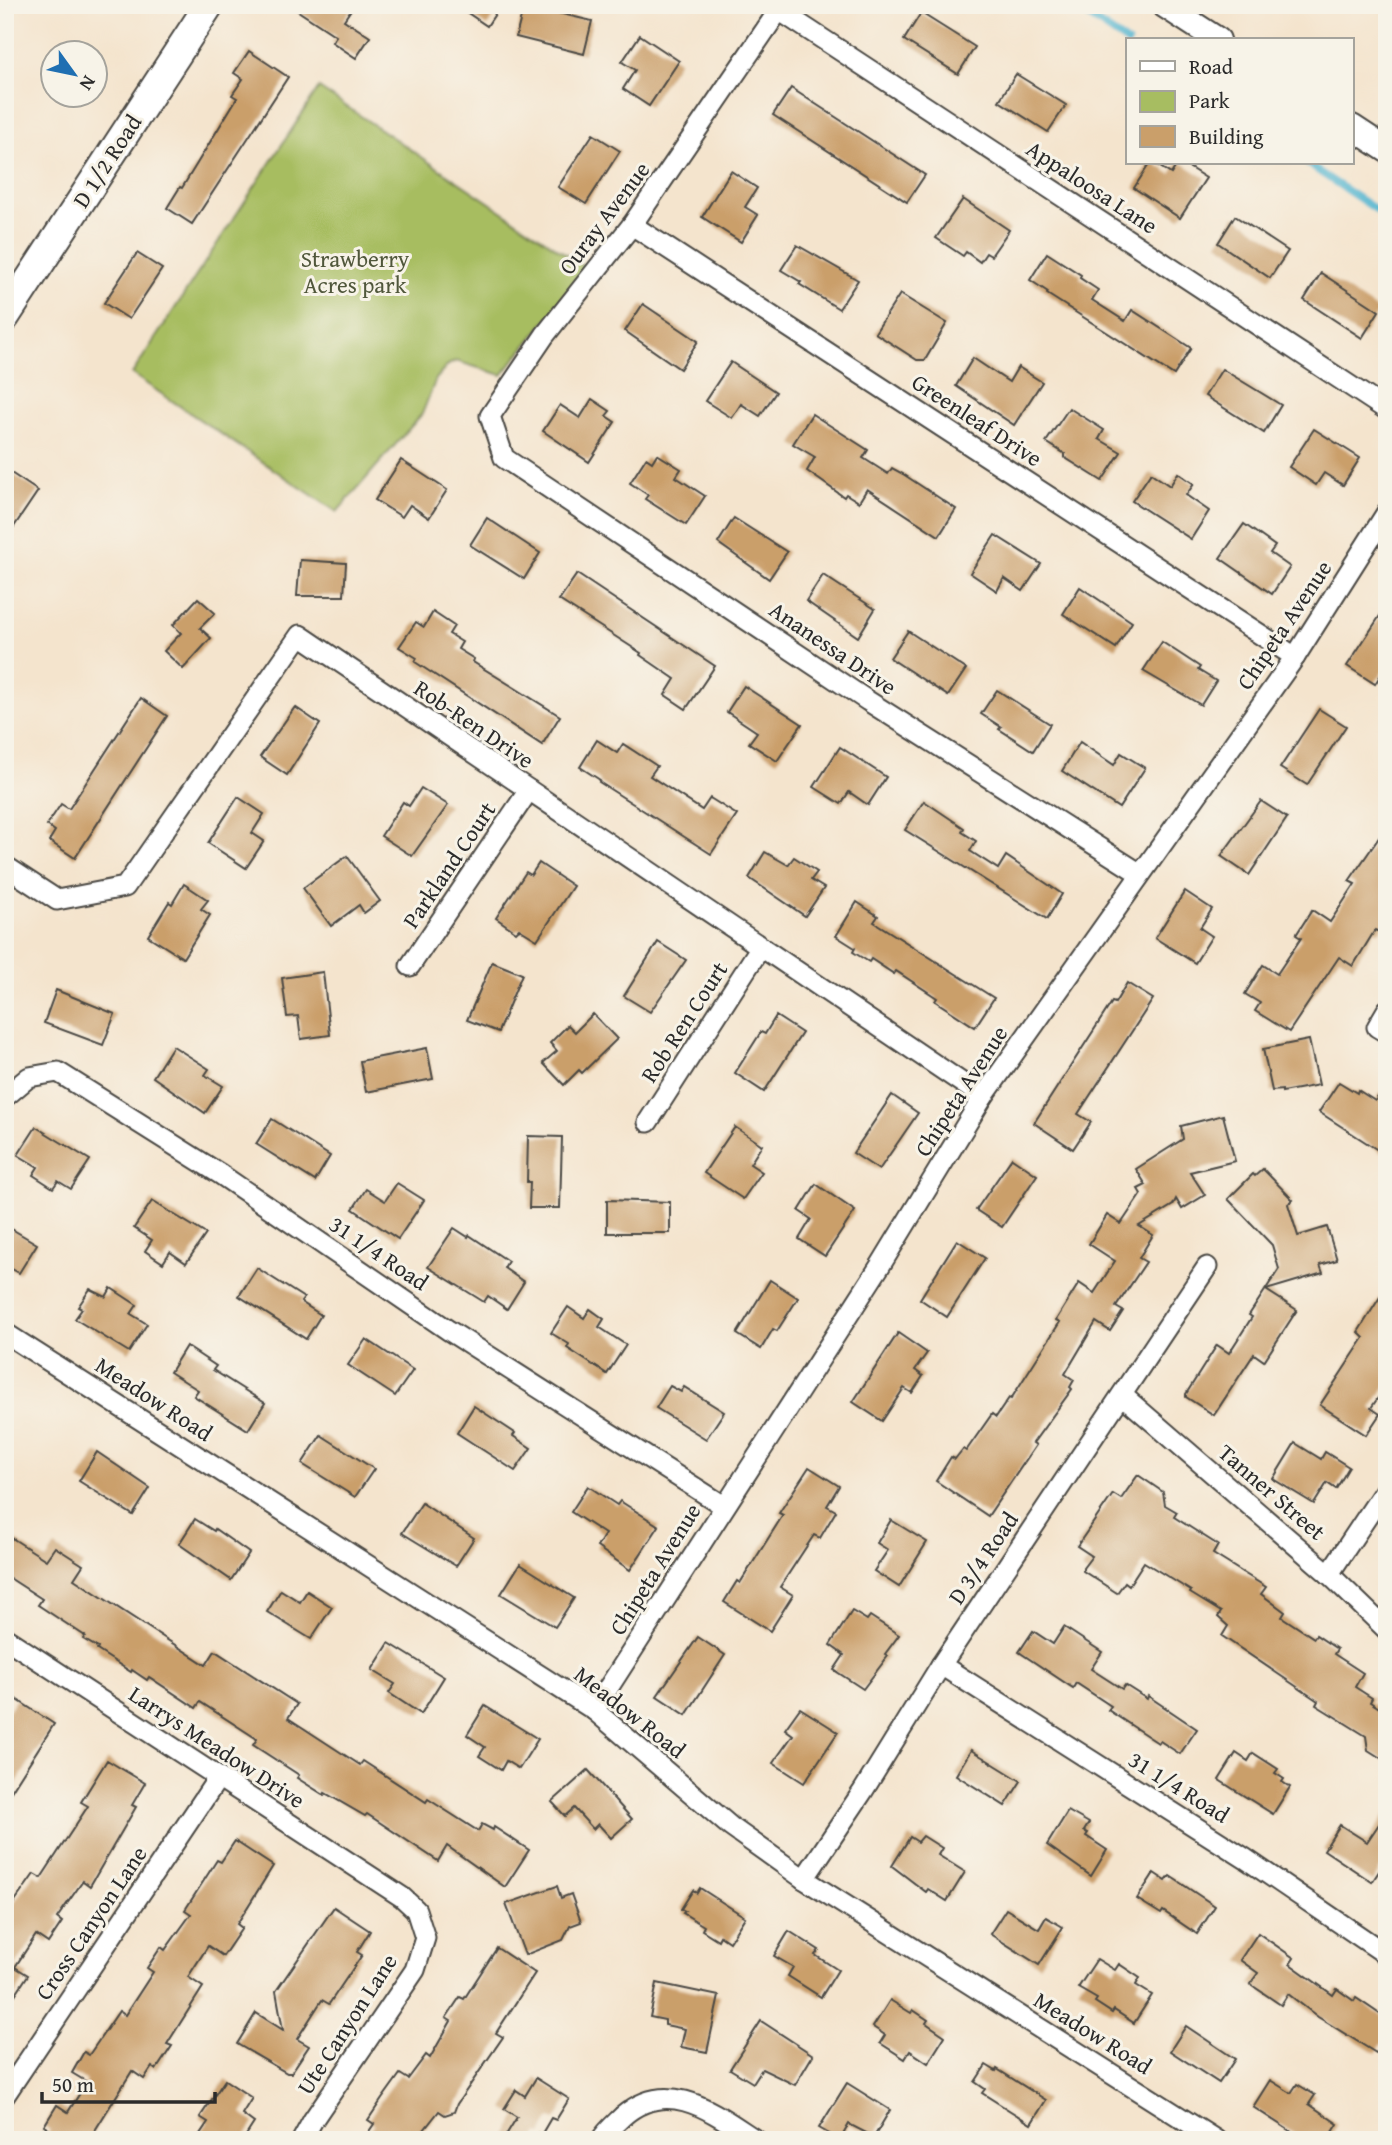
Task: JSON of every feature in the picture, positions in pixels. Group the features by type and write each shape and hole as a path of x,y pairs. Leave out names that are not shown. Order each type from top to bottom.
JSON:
{"main road":[{"name":"D 1/2 Road","path":"5,317 209,5"}],"street":[{"path":"1164,5 1215,38"},
{"name":"Ouray Avenue","path":"504,458 491,416 545,335 632,225 775,8"},
{"name":"Appaloosa Lane","path":"775,8 1387,410"},
{"path":"1354,129 1387,150"},
{"name":"Greenleaf Drive","path":"632,225 1294,657"},
{"name":"Ananessa Drive","path":"504,458 868,701 1139,873"},
{"name":"Chipeta Avenue","path":"594,1710 880,1266 983,1097 1294,657 1387,512"},
{"name":"Rob-Ren Drive","path":"5,866 57,900 125,887 300,635 983,1097"},
{"name":"Parkland Court","path":"410,966 529,790"},
{"name":"Rob Ren Court","path":"648,1122 760,948"},
{"name":"31 1/4 Road","path":"5,1097 29,1077 58,1072 220,1174 448,1330 724,1506"},
{"name":"D 3/4 Road","path":"804,1879 863,1791 941,1665 1207,1267"},
{"name":"Meadow Road","path":"5,1333 594,1710 731,1827 804,1879 1216,2140"},
{"name":"Tanner Street","path":"1122,1395 1329,1574 1387,1630"},
{"path":"1329,1574 1387,1488"},
{"name":"Larrys Meadow Drive","path":"5,1638 402,1897"},
{"name":"31 1/4 Road","path":"941,1665 1246,1859 1387,1955"},
{"name":"Cross Canyon Lane","path":"5,2095 218,1778"},
{"name":"Ute Canyon Lane","path":"302,2140 415,1970 425,1938 416,1910 402,1897"},
{"path":"601,2140 606,2132 633,2108 660,2097 688,2101 717,2115 756,2140"}],"green space":[{"name":"Strawberry Acres park","path":"319,88 588,269 502,375 456,361 448,365 436,379 422,414 337,512 132,374"}],"building":[{"path":"289,5 354,5 344,20 370,37 356,58 332,42 336,36"},
{"path":"456,5 501,5 487,26"},
{"path":"524,5 592,21 584,54 516,37"},
{"path":"921,13 975,47 958,74 904,40"},
{"path":"640,35 679,61 649,106 623,89 635,70 622,62"},
{"path":"249,51 288,77 192,224 167,208 237,98 232,95 243,79 234,73"},
{"path":"1016,74 1066,105 1048,132 999,101"},
{"path":"791,88 925,175 907,202 773,115"},
{"path":"593,134 620,151 586,204 558,187"},
{"path":"1149,164 1156,164 1171,174 1177,164 1184,164 1206,178 1180,218 1134,188"},
{"path":"731,171 757,188 745,207 758,215 741,242 702,217"},
{"path":"963,199 1009,230 991,256 986,253 980,262 966,252 963,256 936,238"},
{"path":"1235,216 1288,251 1270,278 1218,243"},
{"path":"797,245 858,280 839,309 781,270"},
{"path":"137,253 162,269 129,319 104,303"},
{"path":"1047,253 1081,275 1080,278 1098,290 1092,300 1125,321 1132,310 1191,348 1174,375 1047,294 1048,292 1030,280"},
{"path":"1321,273 1379,311 1362,338 1304,300"},
{"path":"900,294 947,323 925,360 917,360 875,333"},
{"path":"643,304 698,341 680,369 625,331"},
{"path":"973,358 1009,382 1018,367 1042,382 1014,425 956,386"},
{"path":"731,362 776,392 760,416 741,404 732,418 705,401"},
{"path":"1222,369 1281,405 1264,433 1205,396"},
{"path":"592,399 610,411 606,416 615,422 589,462 543,431 560,405 580,418"},
{"path":"1069,408 1104,430 1099,439 1121,452 1102,481 1046,442"},
{"path":"812,414 868,450 863,458 888,474 892,468 903,474 956,509 939,536 867,489 859,502 846,494 844,497 807,471 815,457 793,444"},
{"path":"1314,429 1360,458 1343,485 1324,473 1316,485 1289,467"},
{"path":"657,454 681,469 676,477 705,496 686,525 645,499 648,495 630,483 646,458 652,462"},
{"path":"401,460 447,490 429,518 410,505 402,517 375,500"},
{"path":"5,469 38,491 5,540"},
{"path":"1151,473 1170,486 1178,473 1194,484 1186,495 1209,511 1191,539 1132,501"},
{"path":"487,518 540,553 524,579 470,545"},
{"path":"734,518 787,552 769,579 718,543"},
{"path":"1244,524 1275,546 1270,553 1290,567 1272,594 1220,558"},
{"path":"995,535 1041,564 1023,591 1004,578 997,591 970,573"},
{"path":"300,560 346,563 344,596 297,596"},
{"path":"577,574 715,666 686,709 665,695 675,679 640,655 641,653 559,600"},
{"path":"823,575 875,609 858,637 806,601"},
{"path":"1080,587 1132,622 1116,648 1063,614"},
{"path":"198,598 215,613 200,628 211,638 183,669 164,651 181,633 173,625"},
{"path":"1387,605 1387,665 1375,684 1347,666"},
{"path":"433,612 454,626 449,634 462,642 458,649 474,659 473,662 560,716 542,745 415,662 417,658 399,647 416,622 424,627"},
{"path":"908,631 966,669 948,696 890,658"},
{"path":"1162,642 1216,681 1201,705 1143,671"},
{"path":"744,686 802,724 777,761 749,743 757,732 727,712"},
{"path":"997,690 1050,724 1033,751 981,714"},
{"path":"141,698 167,716 75,858 49,841 55,831 47,825 61,804 69,809"},
{"path":"295,707 320,724 287,775 260,757"},
{"path":"1319,709 1346,726 1307,785 1280,768"},
{"path":"597,740 617,753 623,744 657,766 650,776 702,810 710,798 737,815 711,854 580,767"},
{"path":"1080,742 1114,765 1121,753 1145,768 1119,808 1062,771"},
{"path":"840,747 886,777 868,805 849,792 841,804 814,787"},
{"path":"421,788 448,805 412,856 381,836 403,802 409,806"},
{"path":"238,797 264,814 252,833 264,841 246,868 208,843"},
{"path":"924,801 964,828 962,832 976,841 970,851 998,869 1006,856 1062,894 1047,919 905,830"},
{"path":"1261,801 1287,818 1249,875 1221,856"},
{"path":"1387,826 1387,919 1379,932 1375,930 1353,966 1339,957 1289,1032 1255,1011 1260,1003 1245,994 1263,965 1277,974 1301,938 1296,935 1312,910 1330,922 1355,884 1349,881"},
{"path":"765,852 788,865 794,857 817,872 811,880 824,888 805,916 749,878"},
{"path":"347,856 380,901 364,913 359,905 331,926 303,888"},
{"path":"539,863 573,886 537,940 519,929 516,932 496,918 526,872 531,875"},
{"path":"184,884 208,900 201,909 210,915 183,958 148,936"},
{"path":"1185,891 1212,909 1200,928 1212,936 1195,963 1155,938"},
{"path":"857,902 878,916 874,922 994,998 975,1027 896,971 894,974 871,959 869,962 853,952 855,948 836,936"},
{"path":"658,942 686,960 650,1012 624,996"},
{"path":"492,962 522,974 498,1032 467,1020"},
{"path":"323,972 330,1035 301,1039 298,1016 287,1017 282,978"},
{"path":"1127,983 1153,999 1078,1114 1091,1122 1073,1149 1034,1123"},
{"path":"56,990 115,1014 103,1045 44,1023"},
{"path":"593,1014 617,1039 582,1073 579,1070 564,1085 543,1063 557,1051 550,1043 568,1025 575,1032"},
{"path":"776,1016 802,1033 764,1092 735,1073 761,1032 765,1034"},
{"path":"1309,1040 1319,1085 1282,1092 1272,1091 1263,1049"},
{"path":"173,1046 209,1069 205,1075 223,1086 205,1113 153,1077"},
{"path":"427,1048 433,1079 366,1092 360,1061"},
{"path":"1339,1082 1375,1101 1387,1084 1387,1156 1319,1112"},
{"path":"892,1095 918,1113 879,1170 853,1153"},
{"path":"1223,1115 1235,1161 1190,1172 1205,1195 1182,1209 1176,1199 1173,1205 1139,1226 1153,1235 1139,1258 1146,1262 1116,1307 1123,1311 1110,1331 1096,1322 1065,1374 1074,1380 1070,1387 1072,1389 1033,1443 1036,1445 988,1516 936,1481 951,1457 955,1459 963,1449 966,1451 992,1414 996,1417 1009,1398 1011,1399 1060,1322 1056,1320 1079,1283 1094,1293 1115,1261 1089,1244 1107,1215 1121,1224 1141,1194 1138,1189 1146,1185 1136,1169 1183,1139 1181,1126"},
{"path":"272,1119 330,1156 315,1181 256,1144"},
{"path":"36,1127 90,1160 71,1189 58,1181 53,1188 33,1175 38,1167 18,1155"},
{"path":"735,1127 762,1145 750,1164 762,1172 743,1199 704,1173"},
{"path":"528,1136 562,1137 560,1208 529,1208"},
{"path":"1012,1158 1037,1175 1002,1227 976,1210"},
{"path":"1263,1169 1293,1200 1288,1204 1298,1236 1327,1227 1337,1260 1320,1265 1323,1273 1266,1290 1297,1310 1264,1361 1254,1354 1214,1415 1186,1397 1186,1394 1217,1345 1229,1353 1252,1317 1249,1315 1279,1269 1272,1245 1228,1199 1253,1174 1255,1176"},
{"path":"397,1183 424,1200 398,1239 353,1209 366,1189 385,1201"},
{"path":"816,1184 855,1211 825,1256 799,1239 811,1219 799,1211"},
{"path":"607,1200 670,1202 670,1233 607,1233"},
{"path":"152,1201 206,1234 186,1263 170,1252 163,1263 145,1251 152,1240 134,1228"},
{"path":"5,1225 37,1244 19,1273 5,1265"},
{"path":"454,1228 508,1261 504,1268 524,1282 507,1309 488,1296 484,1302 428,1267"},
{"path":"957,1240 985,1258 947,1317 920,1299"},
{"path":"257,1268 304,1298 301,1302 321,1315 306,1339 239,1296"},
{"path":"770,1280 798,1298 777,1331 773,1329 761,1349 737,1334"},
{"path":"1387,1286 1387,1385 1371,1408 1380,1414 1366,1435 1320,1405 1364,1338 1358,1332"},
{"path":"111,1288 137,1305 131,1314 147,1324 129,1352 75,1319 82,1309 78,1307 90,1289 106,1297"},
{"path":"568,1307 584,1318 590,1309 604,1319 599,1327 626,1345 607,1374 567,1348 569,1344 551,1333"},
{"path":"898,1333 927,1353 915,1370 923,1376 912,1393 904,1388 882,1421 853,1402"},
{"path":"366,1339 413,1370 395,1396 348,1365"},
{"path":"186,1346 216,1366 213,1370 265,1403 248,1430 194,1396 198,1390 170,1372"},
{"path":"670,1386 681,1392 684,1387 724,1412 706,1439 656,1408"},
{"path":"474,1406 515,1433 513,1436 531,1448 515,1471 457,1433"},
{"path":"321,1435 374,1469 355,1497 302,1464"},
{"path":"1295,1443 1321,1459 1325,1452 1349,1467 1336,1489 1327,1483 1314,1504 1273,1479"},
{"path":"97,1452 150,1488 133,1515 79,1481"},
{"path":"809,1467 839,1486 827,1506 836,1511 820,1538 814,1535 780,1587 793,1595 770,1631 724,1602 737,1581 740,1583 783,1515 779,1513"},
{"path":"1138,1475 1163,1492 1165,1505 1177,1512 1174,1517 1218,1545 1213,1554 1266,1587 1261,1594 1285,1612 1282,1617 1337,1649 1334,1654 1363,1673 1355,1687 1372,1698 1370,1702 1387,1713 1387,1762 1368,1750 1366,1736 1316,1705 1318,1701 1222,1636 1228,1626 1218,1617 1221,1612 1190,1593 1191,1591 1144,1562 1129,1585 1125,1582 1117,1593 1083,1571 1092,1556 1077,1546 1113,1494 1121,1499"},
{"path":"588,1486 617,1505 620,1501 659,1526 630,1570 597,1547 605,1534 571,1512"},
{"path":"422,1503 474,1538 456,1566 402,1533"},
{"path":"195,1519 214,1531 215,1529 249,1553 231,1580 179,1544"},
{"path":"891,1520 927,1542 899,1587 874,1571 888,1550 877,1543"},
{"path":"12,1538 46,1560 55,1547 83,1565 74,1579 206,1665 215,1651 297,1704 288,1718 360,1765 363,1761 426,1802 428,1799 478,1831 482,1824 493,1830 494,1827 529,1850 505,1887 447,1846 438,1861 367,1814 365,1816 325,1793 324,1795 253,1745 257,1739 200,1702 196,1708 149,1677 147,1680 132,1670 131,1672 97,1650 98,1648 83,1639 85,1636 38,1605 42,1599 5,1575 5,1548"},
{"path":"520,1564 574,1598 555,1627 501,1594"},
{"path":"281,1590 300,1602 307,1591 332,1607 311,1639 267,1612"},
{"path":"852,1611 867,1620 870,1616 899,1635 885,1654 888,1656 863,1689 834,1670 844,1655 830,1645"},
{"path":"1064,1627 1102,1652 1091,1669 1122,1689 1125,1685 1147,1699 1148,1696 1197,1729 1180,1754 1108,1710 1111,1706 1076,1683 1073,1688 1019,1652 1033,1631 1053,1644"},
{"path":"698,1637 725,1655 686,1715 657,1696"},
{"path":"389,1643 444,1677 421,1714 389,1693 395,1684 372,1670"},
{"path":"16,1699 54,1724 5,1801 5,1716"},
{"path":"485,1706 538,1739 519,1769 506,1761 501,1770 479,1756 485,1747 467,1735"},
{"path":"800,1708 838,1732 804,1783 773,1763 793,1735 785,1729"},
{"path":"971,1750 1021,1781 1005,1806 956,1775"},
{"path":"1236,1753 1248,1761 1253,1753 1278,1769 1275,1773 1290,1787 1273,1814 1219,1780"},
{"path":"107,1760 145,1783 132,1805 136,1807 90,1886 83,1881 57,1918 62,1922 48,1943 36,1935 15,1967 28,1975 5,2010 5,1915 34,1874 41,1878 88,1806 81,1802"},
{"path":"588,1770 632,1819 611,1838 598,1824 593,1829 574,1808 565,1816 552,1802"},
{"path":"1068,1811 1089,1823 1084,1831 1088,1833 1086,1836 1107,1850 1091,1876 1047,1845"},
{"path":"1387,1812 1387,1859 1372,1882 1324,1850 1340,1825 1367,1842"},
{"path":"923,1836 942,1848 938,1855 965,1872 947,1901 928,1889 926,1892 892,1866 910,1837 918,1842"},
{"path":"235,1841 273,1866 237,1924 242,1928 223,1956 208,1946 188,1977 203,1987 167,2044 172,2046 156,2070 152,2067 144,2079 132,2071 89,2140 43,2140 50,2130 44,2126 57,2105 68,2112 87,2082 72,2073 84,2052 89,2055 119,2011 125,2015 153,1972 147,1968 161,1947 165,1950 191,1914 185,1910 217,1860 221,1862"},
{"path":"1154,1873 1166,1881 1170,1876 1215,1906 1197,1934 1163,1911 1161,1914 1137,1899"},
{"path":"557,1886 561,1898 571,1894 581,1922 570,1926 563,1940 525,1955 506,1904"},
{"path":"700,1888 745,1917 729,1942 720,1936 718,1940 702,1930 704,1926 683,1913 685,1911 681,1909 693,1890 697,1893"},
{"path":"334,1907 370,1931 357,1952 362,1955 329,2004 322,2000 297,2039 309,2046 291,2073 287,2073 237,2044 256,2013 283,2030 276,1991"},
{"path":"1006,1909 1039,1929 1046,1917 1063,1927 1039,1965 990,1934"},
{"path":"789,1931 819,1950 815,1955 838,1970 821,1997 788,1976 793,1967 774,1956"},
{"path":"1258,1933 1294,1958 1290,1964 1333,1995 1337,1989 1387,2019 1387,2037 1376,2053 1318,2017 1288,1994 1281,2005 1250,1984 1258,1973 1240,1960"},
{"path":"497,1948 535,1973 496,2033 503,2037 454,2112 445,2115 439,2111 416,2140 363,2140 374,2124 368,2120 400,2074 408,2079 426,2055 430,2058 451,2021 446,2018 460,1997 464,1999"},
{"path":"1097,1959 1115,1970 1119,1964 1140,1978 1136,1985 1152,1995 1134,2023 1114,2010 1112,2013 1095,2002 1097,1999 1078,1988"},
{"path":"657,1983 719,1996 707,2052 681,2047 685,2029 665,2025 665,2020 650,2017"},
{"path":"890,2000 911,2013 913,2010 945,2036 928,2063 910,2051 905,2059 880,2043 885,2035 873,2027"},
{"path":"761,2021 813,2055 795,2085 762,2069 753,2083 730,2069"},
{"path":"1186,2026 1235,2059 1219,2083 1170,2051"},
{"path":"986,2065 1046,2100 1031,2124 982,2093 985,2089 975,2082"},
{"path":"536,2078 569,2099 556,2120 551,2118 541,2135 538,2133 534,2140 503,2140 517,2117 504,2109 516,2090 525,2096"},
{"path":"225,2080 252,2098 242,2114 254,2123 243,2140 196,2140 208,2122 200,2117"},
{"path":"1270,2080 1291,2093 1297,2084 1315,2095 1309,2104 1338,2124 1328,2140 1304,2140 1253,2107"},
{"path":"847,2083 890,2110 874,2137 849,2124 840,2140 819,2128"}],"waterway":[{"path":"1072,5 1126,42"},
{"path":"1308,164 1387,217"}]}
